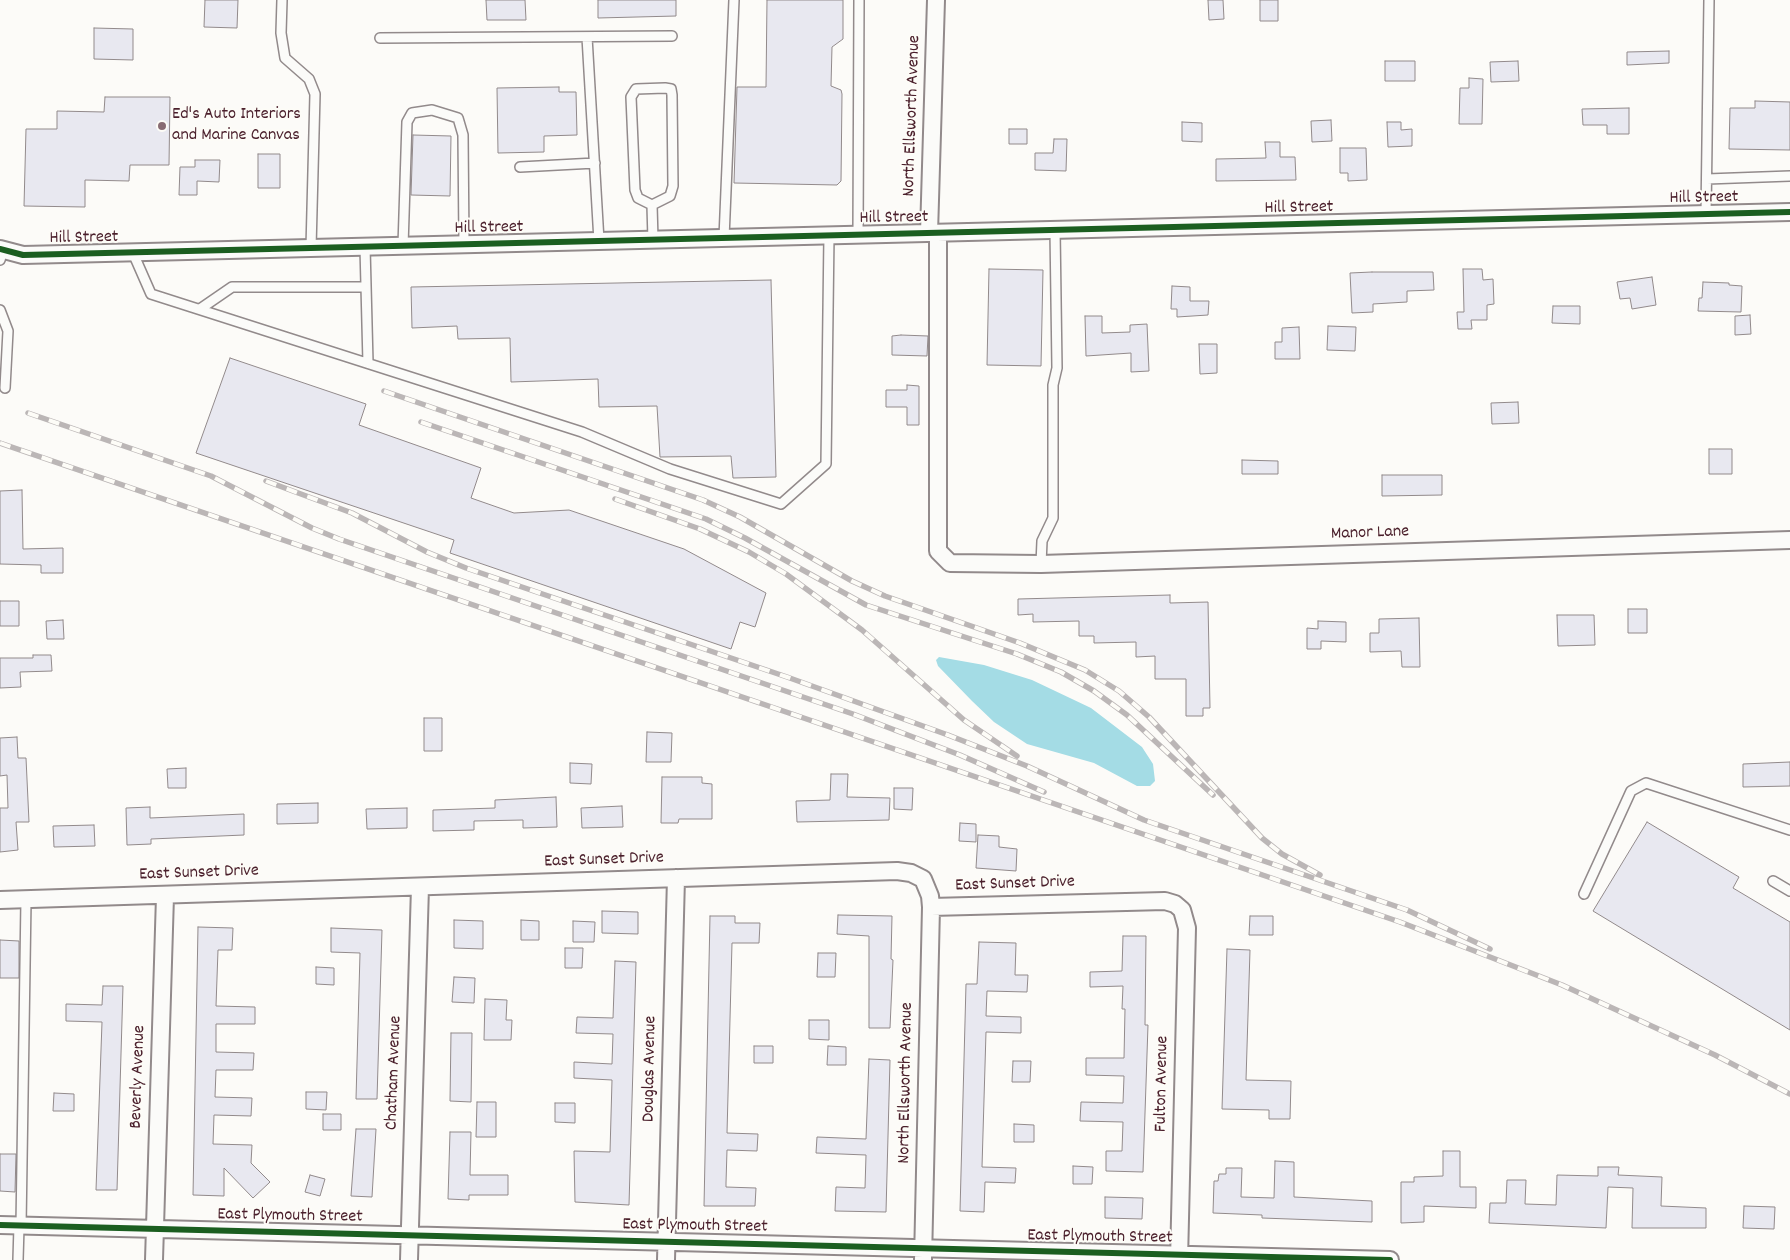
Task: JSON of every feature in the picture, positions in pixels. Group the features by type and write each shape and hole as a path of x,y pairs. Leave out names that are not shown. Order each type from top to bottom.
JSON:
{"street":[{"name":"North Ellsworth Avenue","path":"936,0 934,233 938,550 950,563"},
{"name":"Hill Street","path":"1,253 23,256 1790,212"},
{"name":"Manor Lane","path":"950,563 1041,564 1790,540"},
{"name":"East Sunset Drive","path":"0,900 897,871 923,879 930,896 931,908 1165,901 1175,904 1182,910"},
{"name":"Douglas Avenue","path":"666,1260 676,878"},
{"name":"Chatham Avenue","path":"409,1260 420,887"},
{"name":"Beverly Avenue","path":"154,1260 165,896"},
{"name":"North Ellsworth Avenue","path":"923,1254 931,908"},
{"name":"Fulton Avenue","path":"1179,1257 1187,928 1182,910"},
{"name":"East Plymouth Street","path":"0,1225 666,1242 923,1254 1390,1260"}],"lane":[{"path":"282,0 281,33 285,58 309,79 314,94 311,248"},
{"path":"724,238 734,0"},
{"path":"858,0 858,234"},
{"path":"1706,214 1709,0"},
{"path":"380,38 672,36"},
{"path":"587,37 599,241"},
{"path":"665,88 671,89 672,95 673,186 670,196 652,205 638,198 635,190 631,97 636,89 665,88"},
{"path":"403,246 407,122 412,113 432,110 458,118 463,135 464,244"},
{"path":"520,167 595,163"},
{"path":"1707,179 1790,176"},
{"path":"652,205 653,240"},
{"path":"1041,564 1042,541 1053,518 1053,385 1057,368 1055,230"},
{"path":"132,253 151,294 582,432 670,469 781,504 826,464 829,235"},
{"path":"365,247 368,363"},
{"path":"200,309 232,287 366,287"},
{"path":"0,310 8,331 5,388"},
{"path":"1584,894 1631,791 1646,782 1790,830"},
{"path":"1774,881 1790,891"},
{"path":"18,1260 26,900"}],"water":[{"path":"939,657 984,665 1032,680 1091,708 1142,747 1153,764 1155,781 1150,786 1137,786 1094,763 1027,744 994,722 972,701 938,666 936,660"}],"building":[{"path":"205,0 238,0 237,28 204,27"},
{"path":"486,0 525,0 526,20 487,20"},
{"path":"598,0 676,0 676,16 598,18"},
{"path":"767,0 843,0 843,39 832,47 831,86 841,90 842,94 841,181 837,185 734,183 737,87 766,87"},
{"path":"1208,0 1223,0 1224,19 1209,20"},
{"path":"1260,0 1278,0 1278,21 1260,21"},
{"path":"94,28 133,29 133,60 94,59"},
{"path":"1669,51 1669,63 1627,65 1627,52"},
{"path":"1385,61 1415,61 1415,81 1385,81"},
{"path":"1518,61 1519,81 1491,82 1490,62"},
{"path":"1469,78 1483,79 1482,124 1459,124 1460,88 1469,88"},
{"path":"559,87 559,92 576,92 577,135 544,136 544,152 498,153 497,88"},
{"path":"105,97 170,97 169,165 130,165 129,181 85,180 85,207 24,206 26,129 57,129 57,111 104,112"},
{"path":"1755,101 1790,102 1790,150 1729,149 1730,108 1755,108"},
{"path":"1629,108 1629,134 1607,134 1607,125 1583,125 1582,109"},
{"path":"1331,120 1332,141 1312,142 1311,121"},
{"path":"1182,122 1202,123 1202,142 1182,141"},
{"path":"1387,122 1401,122 1401,130 1412,129 1412,146 1388,147"},
{"path":"1009,129 1027,129 1027,144 1009,144"},
{"path":"413,135 451,136 450,196 411,195"},
{"path":"1054,139 1067,139 1066,171 1035,170 1035,153 1053,153"},
{"path":"1265,142 1280,142 1280,157 1295,157 1296,180 1216,181 1216,159 1266,158"},
{"path":"1340,148 1366,148 1367,180 1348,181 1348,173 1340,173"},
{"path":"258,154 280,154 280,188 258,188"},
{"path":"195,160 220,160 219,182 197,181 197,195 179,195 180,167 195,167"},
{"path":"989,269 1043,270 1041,366 987,365"},
{"path":"1463,269 1482,269 1483,280 1493,279 1494,304 1487,305 1487,320 1471,320 1472,329 1458,329 1457,312 1464,312"},
{"path":"1433,272 1434,290 1407,291 1407,302 1373,304 1373,312 1352,313 1350,273"},
{"path":"1652,277 1656,305 1632,309 1630,298 1620,299 1617,282"},
{"path":"771,280 776,477 733,478 731,456 660,457 657,406 599,407 598,379 511,382 510,338 458,339 457,326 412,328 411,287"},
{"path":"1703,282 1729,283 1729,285 1742,286 1741,312 1698,311 1699,298 1702,298"},
{"path":"1172,286 1190,287 1190,301 1209,301 1208,315 1177,317 1177,309 1171,309"},
{"path":"1553,306 1580,306 1580,324 1552,323"},
{"path":"1750,315 1751,334 1735,335 1735,316"},
{"path":"1085,316 1102,316 1102,333 1130,332 1130,325 1147,324 1149,371 1131,372 1131,353 1086,356"},
{"path":"1328,326 1356,327 1355,351 1327,350"},
{"path":"1299,327 1300,359 1275,359 1275,342 1282,342 1282,328"},
{"path":"892,336 928,336 927,356 892,355"},
{"path":"1199,344 1217,344 1217,373 1200,374"},
{"path":"230,358 366,404 359,425 481,468 471,498 514,513 569,510 684,549 766,593 755,627 740,622 731,649 450,553 454,540 196,453"},
{"path":"907,385 919,386 919,425 907,425 907,407 886,407 886,390 907,390"},
{"path":"1518,402 1519,423 1492,424 1491,403"},
{"path":"1709,449 1732,449 1732,474 1709,474"},
{"path":"1242,460 1278,461 1278,474 1242,474"},
{"path":"1382,475 1442,475 1442,495 1382,496"},
{"path":"22,490 23,549 63,548 63,573 41,573 41,565 0,564 0,491"},
{"path":"1170,595 1170,603 1208,602 1210,708 1203,708 1203,716 1186,716 1186,679 1155,679 1155,656 1136,657 1136,642 1094,643 1094,636 1079,636 1079,621 1033,622 1033,614 1018,615 1018,599"},
{"path":"0,601 19,601 19,626 0,626"},
{"path":"1628,609 1647,609 1647,633 1628,633"},
{"path":"1557,615 1594,615 1595,645 1558,646"},
{"path":"1419,618 1420,667 1402,667 1401,651 1370,652 1370,633 1379,633 1379,619"},
{"path":"63,620 64,639 47,639 46,621"},
{"path":"1318,621 1346,622 1346,642 1321,641 1321,649 1307,649 1307,628 1318,629"},
{"path":"33,655 51,655 52,671 20,672 21,687 0,688 0,658 33,658"},
{"path":"424,718 442,718 442,751 424,751"},
{"path":"647,732 672,733 671,762 646,762"},
{"path":"17,737 18,758 26,758 29,822 16,822 18,850 0,852 0,808 8,808 7,775 0,776 0,738"},
{"path":"1790,762 1790,786 1743,787 1743,764"},
{"path":"570,763 592,764 591,784 570,783"},
{"path":"186,768 186,788 168,788 167,769"},
{"path":"831,774 848,774 847,797 890,798 889,820 797,822 796,801 830,800"},
{"path":"662,777 702,777 702,783 712,784 712,819 679,819 678,823 661,823"},
{"path":"894,788 913,788 912,810 894,809"},
{"path":"556,797 557,827 523,828 523,820 474,821 474,830 433,831 433,810 495,808 495,800"},
{"path":"318,803 318,823 277,824 277,804"},
{"path":"622,806 623,827 582,828 581,808"},
{"path":"150,807 150,818 244,814 244,835 151,839 151,844 127,845 126,808"},
{"path":"407,808 407,828 367,829 366,809"},
{"path":"1647,822 1739,877 1733,888 1790,922 1790,1030 1593,911"},
{"path":"960,823 976,824 976,842 959,841"},
{"path":"94,825 95,846 54,847 53,826"},
{"path":"978,835 999,836 999,847 1017,849 1016,871 976,868"},
{"path":"602,911 638,912 638,934 602,933"},
{"path":"838,915 892,916 891,959 893,960 890,1028 869,1028 869,936 837,934"},
{"path":"710,916 735,916 735,923 760,923 759,943 732,943 727,1133 758,1134 757,1151 727,1150 726,1183 726,1187 756,1188 755,1206 704,1206"},
{"path":"1250,916 1273,916 1273,935 1249,935"},
{"path":"454,920 483,921 483,949 454,948"},
{"path":"521,920 539,921 539,940 521,940"},
{"path":"573,921 595,922 594,942 573,942"},
{"path":"198,927 233,928 232,950 218,950 216,1006 255,1007 255,1024 216,1024 216,1052 254,1053 253,1070 216,1070 215,1097 252,1098 251,1116 214,1115 213,1144 252,1145 251,1163 270,1182 253,1198 224,1168 224,1196 193,1195"},
{"path":"331,928 382,930 377,1099 356,1099 360,953 331,952"},
{"path":"1123,936 1146,936 1145,1025 1148,1025 1143,1172 1106,1171 1106,1151 1122,1151 1123,1122 1080,1121 1081,1102 1123,1103 1124,1076 1086,1075 1086,1058 1124,1058 1125,1009 1122,1009 1123,986 1090,987 1090,972 1122,971"},
{"path":"0,940 19,941 19,978 0,978"},
{"path":"979,942 1016,943 1015,975 1028,975 1027,992 987,991 986,1016 1021,1017 1021,1033 986,1032 982,1167 1016,1168 1015,1183 985,1182 984,1212 960,1211 966,984 977,984"},
{"path":"565,948 583,948 582,968 565,968"},
{"path":"1227,949 1250,950 1246,1080 1291,1081 1290,1119 1269,1119 1269,1110 1222,1109"},
{"path":"818,953 836,953 835,977 817,977"},
{"path":"615,961 636,962 629,1205 575,1202 574,1151 610,1152 612,1080 574,1078 574,1062 612,1064 613,1034 576,1033 577,1017 613,1018"},
{"path":"316,967 334,968 334,985 316,984"},
{"path":"454,977 475,978 474,1003 452,1002"},
{"path":"103,986 123,986 117,1190 96,1190 102,1022 66,1021 66,1004 102,1005"},
{"path":"485,999 507,1000 506,1020 512,1020 511,1040 484,1040"},
{"path":"809,1020 829,1020 829,1040 809,1039"},
{"path":"451,1033 472,1033 471,1102 450,1101"},
{"path":"754,1046 773,1046 773,1063 754,1063"},
{"path":"828,1046 846,1047 846,1065 827,1065"},
{"path":"869,1059 890,1060 886,1212 835,1211 836,1187 865,1188 866,1155 816,1153 817,1137 866,1139"},
{"path":"1013,1061 1031,1061 1030,1082 1012,1082"},
{"path":"306,1092 327,1092 326,1110 306,1109"},
{"path":"54,1093 74,1094 74,1111 53,1111"},
{"path":"477,1102 496,1102 496,1137 476,1137"},
{"path":"555,1103 575,1103 575,1123 555,1122"},
{"path":"323,1114 341,1114 341,1130 323,1130"},
{"path":"1014,1124 1034,1125 1034,1142 1014,1142"},
{"path":"356,1129 376,1129 372,1197 351,1196"},
{"path":"450,1132 471,1132 470,1175 508,1175 508,1195 469,1195 469,1200 448,1199"},
{"path":"1443,1151 1460,1151 1460,1187 1476,1187 1476,1208 1424,1206 1424,1222 1401,1223 1401,1182 1414,1182 1414,1177 1443,1176"},
{"path":"0,1154 16,1154 15,1192 0,1191"},
{"path":"1275,1161 1294,1162 1294,1197 1372,1201 1372,1222 1262,1218 1262,1215 1213,1213 1214,1181 1218,1181 1219,1174 1226,1174 1226,1168 1242,1168 1241,1197 1274,1198"},
{"path":"1073,1166 1093,1167 1092,1184 1073,1184"},
{"path":"1598,1167 1619,1167 1618,1175 1662,1177 1661,1206 1706,1208 1706,1228 1632,1228 1633,1188 1608,1187 1606,1228 1489,1223 1490,1203 1506,1203 1507,1180 1526,1180 1525,1204 1556,1205 1557,1175 1598,1176"},
{"path":"310,1175 325,1179 320,1196 305,1192"},
{"path":"1105,1197 1143,1198 1142,1219 1105,1218"},
{"path":"1744,1206 1775,1207 1774,1229 1743,1228"}],"railway":[{"path":"384,391 703,500 740,517 852,581 885,596 1020,643 1085,670 1119,691 1149,717 1262,838 1282,854 1320,875"},
{"path":"28,413 211,476 312,528 339,539 853,714 960,755 1044,792"},
{"path":"421,422 706,519 745,538 866,605 1017,654 1061,672 1094,691 1127,715 1213,795"},
{"path":"0,443 1400,922 1562,985 1715,1055 1790,1094"},
{"path":"266,481 352,513 427,552 466,568 787,677 948,735 1027,766 1144,820 1407,910 1490,949"},
{"path":"615,499 700,529 749,552 786,574 862,630 964,720 1017,756"}],"cycle path":[{"path":"0,249 23,255 1790,212"},
{"path":"0,1225 1390,1260"}],"place":[{"name":"Ed's Auto Interiors and Marine Canvas","path":"162,126"}]}
